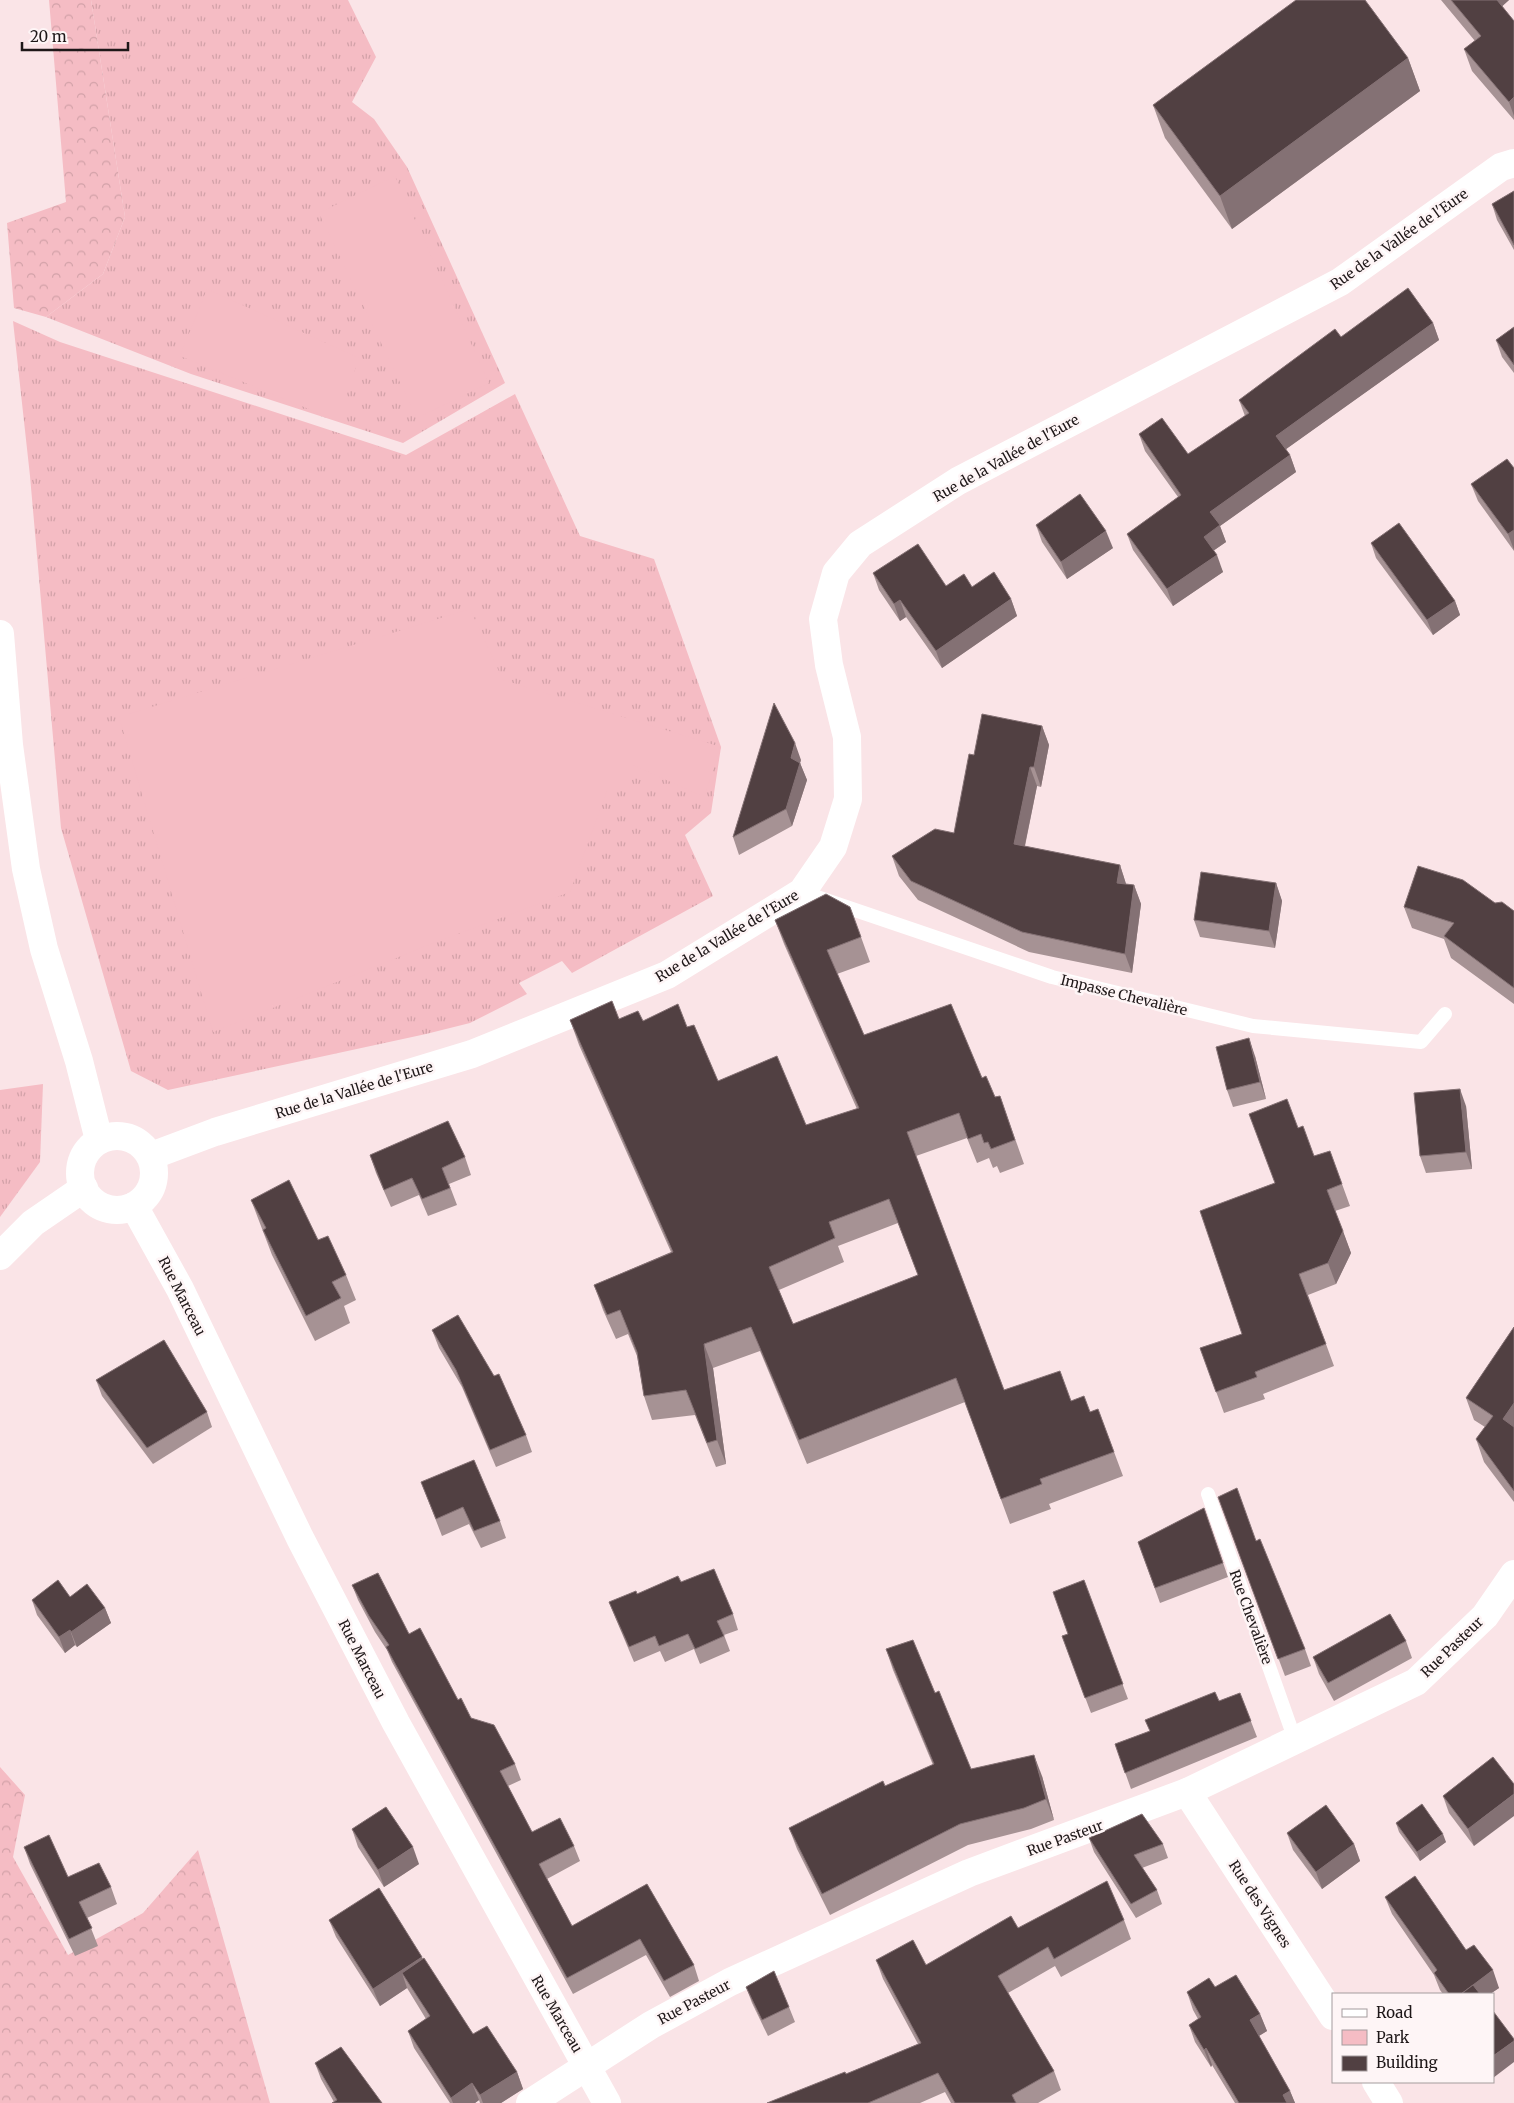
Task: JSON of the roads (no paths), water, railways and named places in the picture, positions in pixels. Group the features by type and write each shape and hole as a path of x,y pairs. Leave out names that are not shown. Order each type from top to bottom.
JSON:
{"street":[{"name":"Rue de la Vallée de l'Eure","path":"151,1156 215,1132 472,1054 667,974 802,892 833,847 848,799 847,737 829,665 823,619 836,573 860,544 958,481 1340,282 1500,167 1514,162"},
{"path":"0,634 9,745 26,869 44,950 79,1061 99,1140"},
{"path":"110,1136 128,1137 144,1146 151,1156 154,1179 147,1195 134,1206 123,1210 100,1205 90,1198 84,1188 81,1166 84,1156 99,1140 110,1136"},
{"path":"0,1256 34,1223 84,1188"},
{"name":"Rue Marceau","path":"134,1206 180,1289 300,1538 396,1724 607,2103"},
{"name":"Rue Pasteur","path":"530,2103 651,2025 730,1982 970,1873 1187,1792 1416,1682 1485,1616 1514,1574"},
{"name":"Rue des Vignes","path":"1187,1792 1332,2014"},
{"path":"1377,2083 1389,2103"}],"lane":[{"name":"Impasse Chevalière","path":"802,892 1052,977 1253,1026 1421,1042 1445,1014"},
{"name":"Rue Chevalière","path":"1208,1494 1295,1740"}]}
